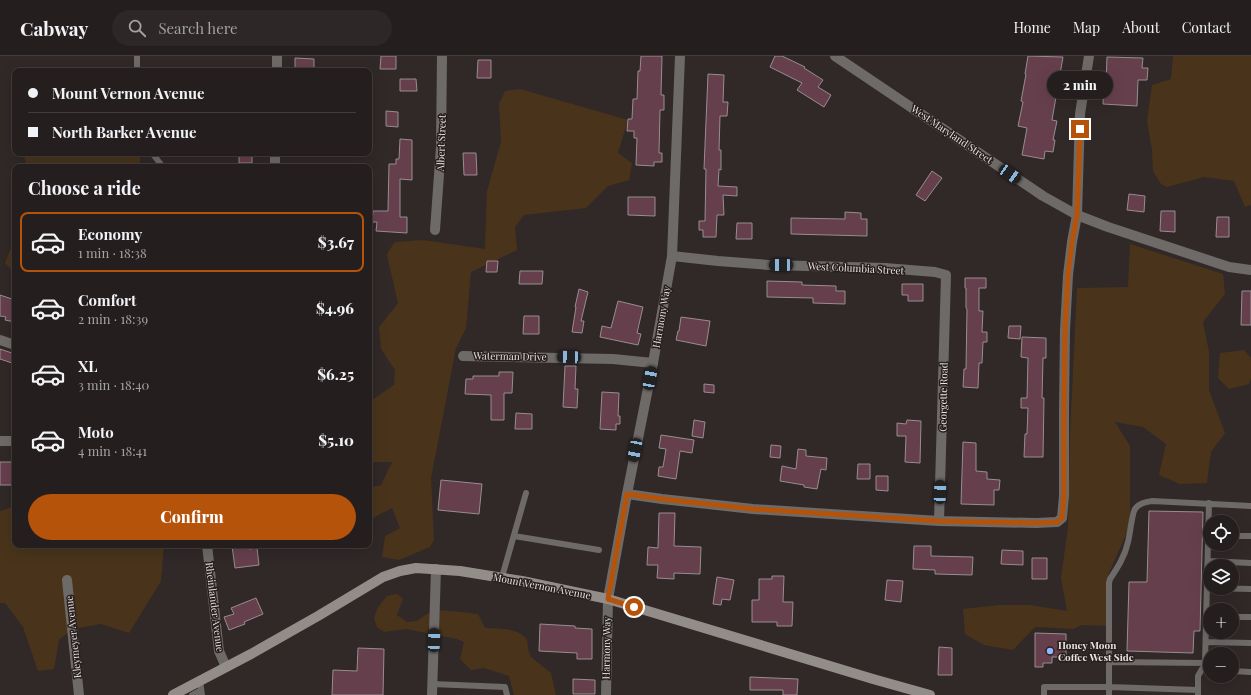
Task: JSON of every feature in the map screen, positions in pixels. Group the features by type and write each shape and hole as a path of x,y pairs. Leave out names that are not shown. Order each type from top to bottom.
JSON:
{"main road":[{"name":"Mount Vernon Avenue","path":"173,695 201,689 226,667 318,616 383,577 400,571 416,568 460,571 608,599 930,695"}],"street":[{"path":"277,56 277,68"},
{"name":"Albert Street","path":"436,230 441,147 442,56"},
{"name":"Harmony Way","path":"606,695 608,599 672,256 680,56"},
{"name":"West Maryland Street","path":"835,56 1030,188 1077,215 1108,227 1229,267 1251,270"},
{"path":"627,494 753,509 939,521 1053,523 1062,518 1064,496 1065,330 1068,274 1077,215 1080,114 1089,56"},
{"name":"West Columbia Street","path":"672,256 769,265 885,268 944,274"},
{"name":"Georgette Road","path":"939,521 946,291 946,274 944,274"},
{"path":"0,340 12,344"},
{"name":"Waterman Drive","path":"463,356 613,359 653,364"},
{"path":"0,441 12,441"},
{"name":"Rheinlander Avenue","path":"207,548 219,651 226,667"},
{"path":"432,695 436,569"},
{"name":"Kleymeyer Avenue","path":"67,580 79,695"}],"lane":[{"path":"137,56 137,68"},
{"path":"154,156 161,164"},
{"path":"502,578 526,493"},
{"path":"1108,695 1109,583 1124,556 1132,526 1134,511 1140,504 1152,501 1251,506"},
{"path":"1209,504 1209,515"},
{"path":"514,536 599,550"},
{"path":"1239,536 1251,536"},
{"path":"1239,562 1251,563"},
{"path":"1239,589 1251,589"},
{"path":"1239,617 1251,617"},
{"path":"1206,639 1206,647"},
{"path":"1206,642 1251,643"},
{"path":"1109,662 1203,666"},
{"path":"1044,695 1044,686 1108,687 1198,693 1198,676 1203,668"},
{"path":"1239,672 1251,672"},
{"path":"432,684 505,686 507,695"},
{"path":"192,695 201,689"}],"shaded area":[{"path":"1173,56 1251,56 1251,205 1245,207 1234,181 1204,177 1167,187 1161,184 1153,171 1152,150 1147,121 1152,85 1171,79"},
{"path":"520,89 628,120 618,153 632,163 629,180 608,186 586,208 524,215 515,227 517,250 471,272 466,328 456,348 431,478 434,540 430,547 399,560 382,557 385,536 400,528 392,508 372,518 372,487 381,485 392,462 372,462 372,400 394,385 395,370 381,349 379,327 398,303 387,255 395,242 423,240 485,249 487,191 501,142 499,104 505,91"},
{"path":"24,156 141,156 139,164 26,164"},
{"path":"1130,244 1223,274 1225,294 1203,322 1209,352 1209,390 1225,433 1211,452 1207,483 1180,484 1159,475 1166,444 1143,427 1115,422 1130,446 1130,526 1108,575 1107,626 1081,625 1074,629 1035,627 1013,650 984,645 965,634 963,609 999,605 1030,605 1067,611 1061,578 1068,527 1070,433 1077,288 1128,287"},
{"path":"12,246 12,270 5,263"},
{"path":"1244,350 1251,358 1251,379 1249,384 1229,389 1218,378 1220,353"},
{"path":"12,507 12,548 164,548 161,581 129,633 101,624 72,629 59,640 54,669 38,671 23,627 5,603 0,603 0,511"},
{"path":"397,594 403,599 397,615 407,622 417,621 433,610 452,611 478,614 485,628 508,629 518,632 527,639 531,657 551,673 556,695 514,695 509,676 484,668 471,670 460,659 464,642 457,639 406,629 384,632 377,627 374,618 378,607 387,596"}],"building":[{"path":"381,56 396,56 396,69 380,69"},
{"path":"641,56 662,56 661,95 664,95 664,110 660,110 659,153 662,153 662,162 654,162 654,166 636,165 637,138 634,138 634,131 627,131 628,119 632,119 633,99 637,99 638,71 640,71"},
{"path":"775,56 782,56 805,67 804,68 823,80 818,87 831,95 824,107 797,90 802,83 770,67"},
{"path":"1028,56 1063,57 1052,120 1057,121 1053,140 1055,140 1053,152 1045,151 1044,159 1022,155 1027,128 1018,126 1023,102 1021,101"},
{"path":"1107,57 1143,58 1142,68 1148,68 1147,80 1138,80 1137,106 1103,104 1104,83 1106,83"},
{"path":"295,58 314,59 314,68 295,68"},
{"path":"478,60 491,60 491,78 477,78"},
{"path":"708,74 724,75 723,102 728,102 727,116 720,116 719,150 721,150 721,170 719,169 718,186 737,187 737,196 723,195 724,215 717,215 716,237 703,237 703,230 699,230 699,221 705,221 706,169 704,169"},
{"path":"400,79 416,79 417,91 400,91"},
{"path":"386,111 398,112 398,127 386,126"},
{"path":"400,139 412,140 412,180 400,179 400,217 407,217 407,233 376,231 377,222 372,222 373,211 388,211 389,164 396,164 396,159 399,159"},
{"path":"463,153 476,153 477,175 464,175"},
{"path":"239,156 252,156 252,163 239,163"},
{"path":"932,171 942,178 925,201 916,195"},
{"path":"1129,194 1145,196 1144,212 1127,210"},
{"path":"628,197 655,197 655,216 628,215"},
{"path":"1161,211 1175,211 1175,232 1160,231"},
{"path":"845,212 861,213 861,219 867,219 867,236 791,234 791,218 845,219"},
{"path":"1217,217 1229,217 1229,237 1216,237"},
{"path":"737,223 752,223 752,239 736,239"},
{"path":"487,261 498,261 497,272 486,272"},
{"path":"520,271 543,271 542,284 519,284"},
{"path":"965,278 986,278 986,288 979,288 979,311 983,311 982,332 987,332 987,342 983,342 982,363 979,363 978,388 963,387 964,369 966,369 967,309"},
{"path":"767,281 802,282 802,285 836,286 836,291 845,291 845,304 813,303 813,298 767,297"},
{"path":"902,284 923,284 923,301 908,301 908,295 902,295"},
{"path":"579,289 588,292 581,321 584,321 582,333 572,332"},
{"path":"1242,291 1251,291 1251,325 1241,325"},
{"path":"0,295 12,299 12,321 5,320 6,317 0,316"},
{"path":"618,301 643,307 637,333 641,334 638,345 600,337 602,326 611,328"},
{"path":"524,316 539,316 539,334 523,334"},
{"path":"681,317 710,321 706,346 676,340"},
{"path":"1009,326 1021,326 1020,339 1008,338"},
{"path":"1022,337 1046,338 1046,358 1043,358 1043,457 1024,457 1028,408 1021,408 1021,398 1027,398 1028,358 1021,357"},
{"path":"0,349 12,353 12,363 0,359"},
{"path":"565,366 576,366 575,389 578,389 577,408 563,407"},
{"path":"499,372 513,372 512,393 504,393 504,420 491,420 491,395 465,394 466,379 473,379 473,376 499,376"},
{"path":"704,384 714,385 714,393 704,392"},
{"path":"602,392 619,393 618,416 620,416 620,424 616,424 616,430 600,429"},
{"path":"516,413 532,414 532,429 515,429"},
{"path":"694,420 705,422 703,438 692,436"},
{"path":"907,420 921,421 920,463 905,462 906,436 897,436 897,423 906,424"},
{"path":"661,435 694,440 692,453 680,451 676,479 658,476 659,467 663,467 666,449 659,448"},
{"path":"963,442 976,443 976,471 987,472 987,479 1000,480 999,490 994,490 994,505 961,504"},
{"path":"771,445 781,446 780,458 770,457"},
{"path":"798,449 806,450 806,456 827,458 826,470 821,469 817,489 780,481 782,466 796,469"},
{"path":"0,462 12,462 12,485 0,485"},
{"path":"858,464 870,464 870,479 857,479"},
{"path":"876,476 888,476 888,491 876,490"},
{"path":"441,480 482,484 479,514 438,510"},
{"path":"1149,511 1203,512 1200,631 1194,631 1193,653 1127,651 1129,582 1147,582"},
{"path":"659,513 675,513 674,546 701,547 700,574 674,573 674,579 657,578 658,565 647,565 648,547 658,548"},
{"path":"914,546 931,546 931,556 973,557 972,575 935,574 935,570 913,569"},
{"path":"232,548 257,548 259,565 235,568"},
{"path":"1002,550 1023,551 1023,565 1001,564"},
{"path":"1032,558 1047,558 1047,579 1032,579"},
{"path":"772,576 784,576 783,602 793,602 792,626 777,626 777,622 752,622 752,600 759,600 759,579 772,579"},
{"path":"717,577 734,580 730,600 722,599 721,605 713,604"},
{"path":"887,580 903,581 901,602 885,600"},
{"path":"256,598 263,614 244,622 245,624 229,630 224,617 234,614 231,608"},
{"path":"540,624 575,626 575,628 592,629 592,659 577,659 577,653 539,651"},
{"name":"Honey Moon Coffee West Side","path":"1035,633 1066,634 1066,657 1052,657 1052,663 1043,663 1043,667 1035,667"},
{"path":"939,647 952,648 952,675 938,675"},
{"path":"358,648 384,649 383,695 332,695 333,670 357,671"},
{"path":"750,677 798,679 797,695 783,695 783,690 750,690"},
{"path":"573,679 595,680 595,694 573,694"}],"place":[{"name":"Honey Moon Coffee West Side","path":"1050,651"}],"route":[{"path":"634,607 608,599 627,494 753,509 939,521 1053,523 1062,518 1065,462 1065,330 1068,274 1077,215 1080,129"}]}
